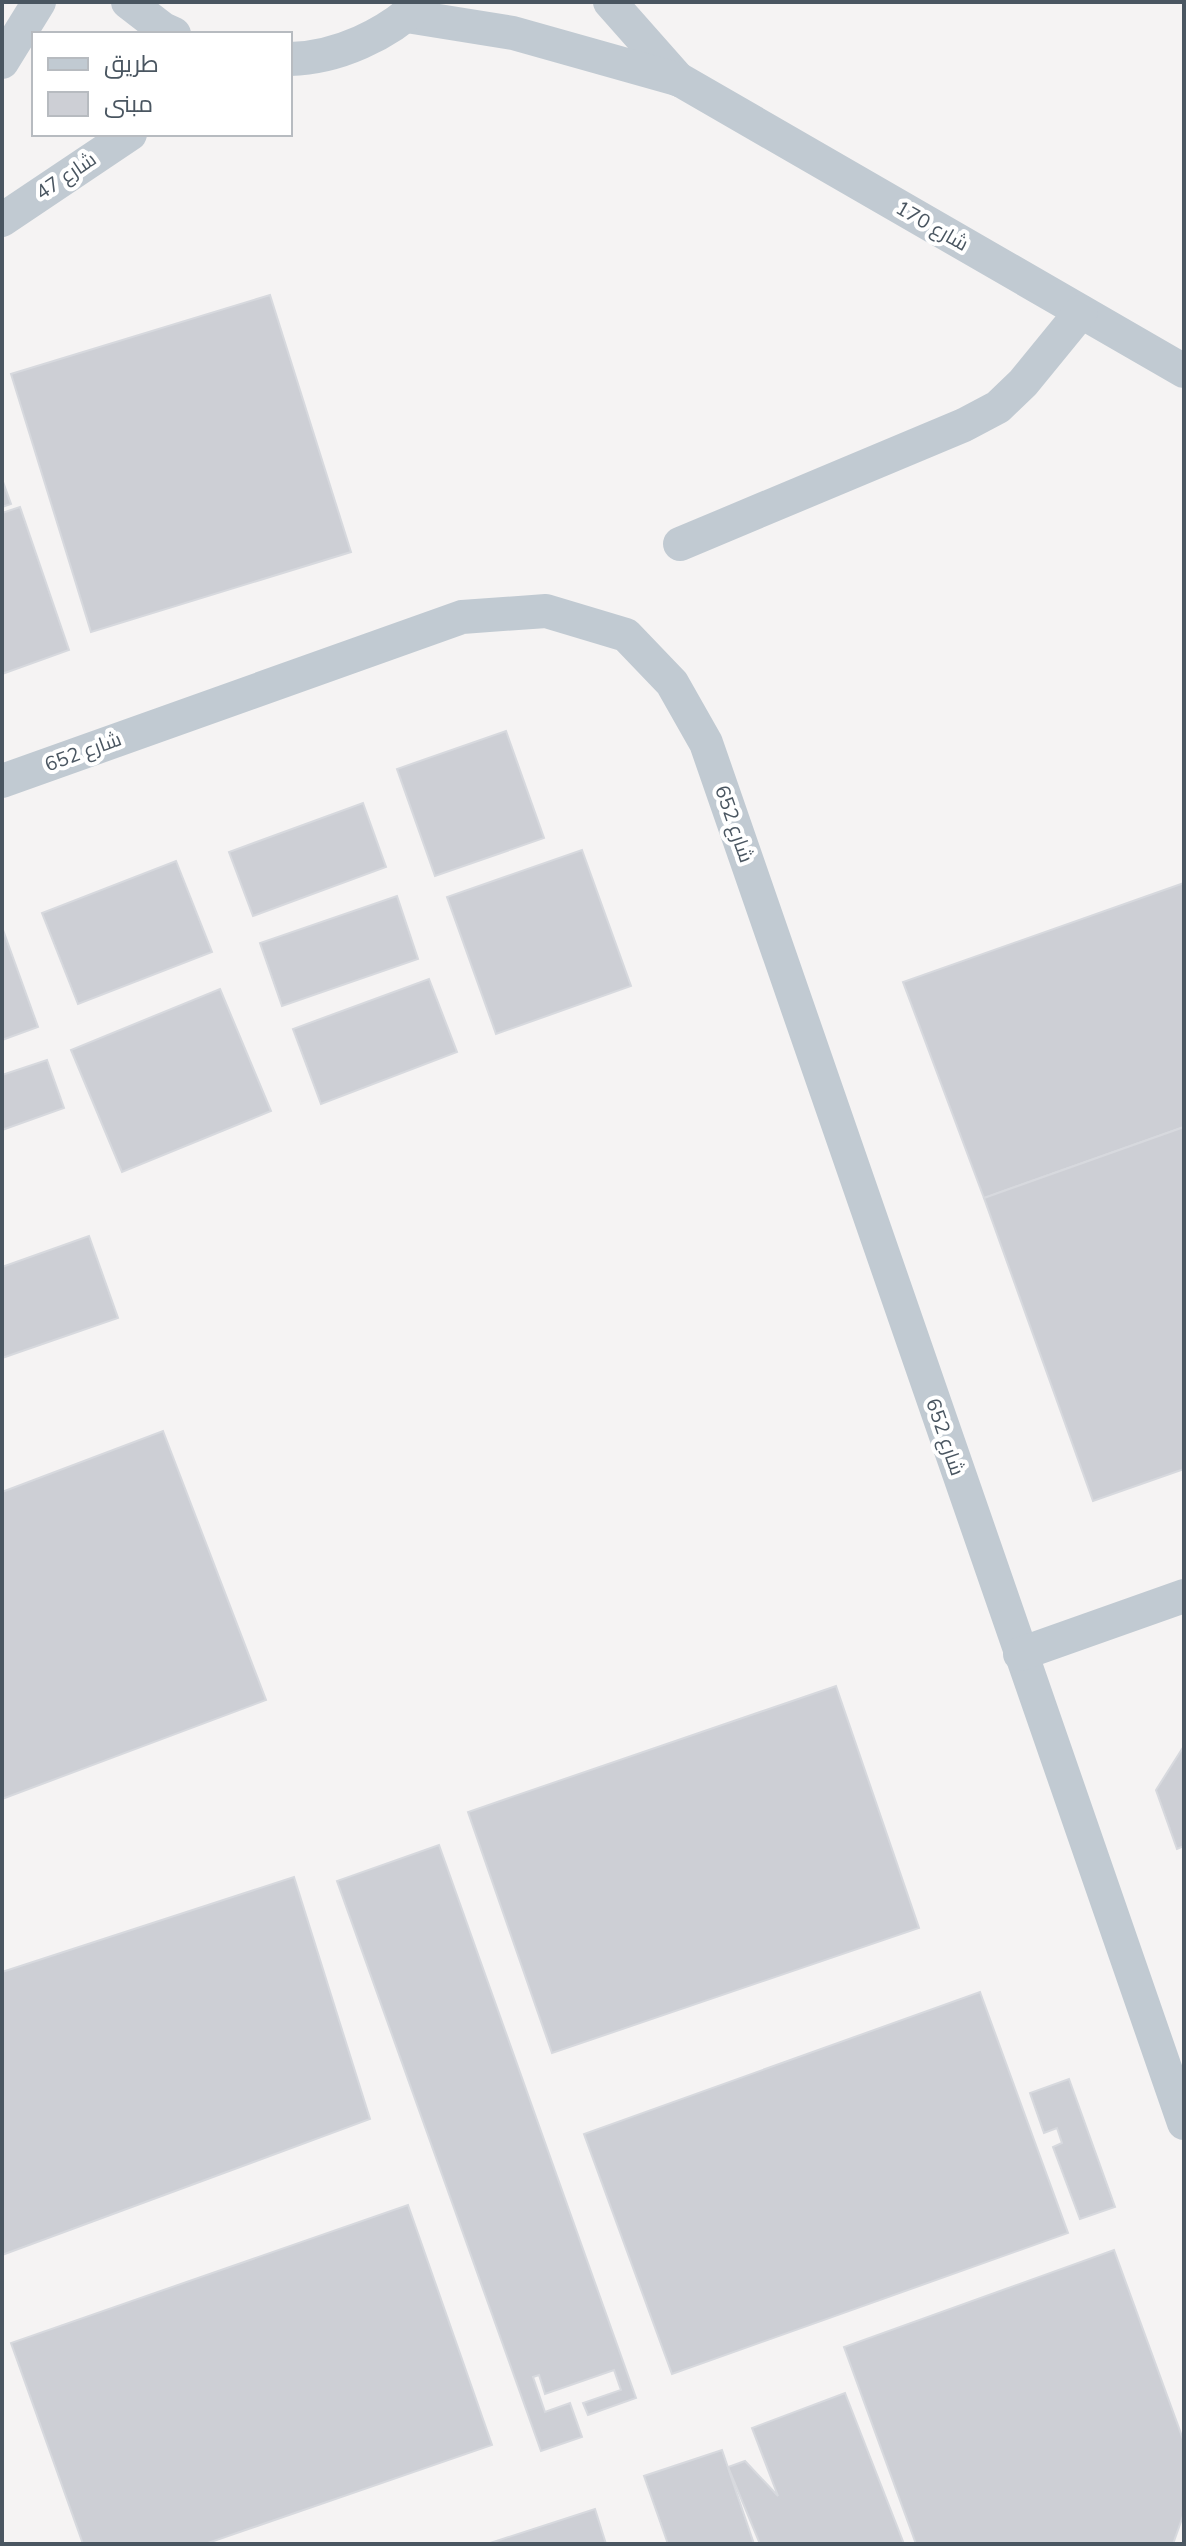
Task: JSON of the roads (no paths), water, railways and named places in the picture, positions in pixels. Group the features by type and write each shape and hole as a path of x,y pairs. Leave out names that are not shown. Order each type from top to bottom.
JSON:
{"street":[{"path":"2,62 39,2"},
{"path":"128,2 170,32"},
{"name":"شارع 170","path":"610,2 680,80"},
{"path":"292,59 308,59 360,43 414,9"},
{"name":"شارع 170","path":"414,9 680,80 1184,371"},
{"name":"شارع 47","path":"2,220 127,136"},
{"path":"680,544 964,425 998,407 1023,383 1081,312"},
{"name":"شارع 652","path":"2,781 462,617 546,611 626,635 672,683 706,743 1184,2123"},
{"path":"1020,1654 1184,1596"}]}
